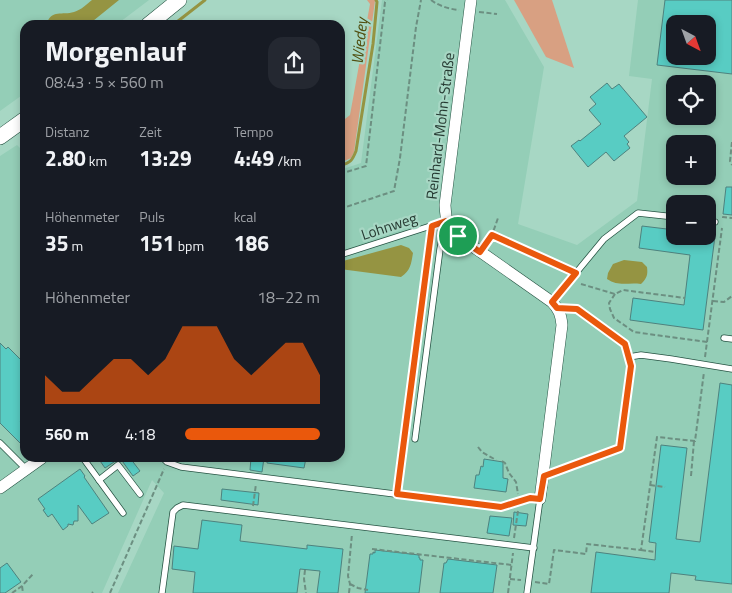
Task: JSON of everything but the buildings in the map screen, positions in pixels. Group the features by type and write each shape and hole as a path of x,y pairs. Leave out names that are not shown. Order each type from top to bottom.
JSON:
{"main road":[{"path":"154,20 179,0"},
{"path":"0,137 20,123"}],"street":[{"name":"Reinhard-Mohn-Straße","path":"471,0 445,205 446,221 450,229 458,236 554,305"},
{"path":"540,499 562,325 562,316 554,305"},
{"path":"0,488 36,462"}],"lane":[{"path":"544,476 620,448 631,366 625,344 577,309 554,305 576,273 604,239 638,213 666,216"},
{"name":"Lohnweg","path":"345,253 446,221"},
{"path":"415,439 440,243 446,221"},
{"path":"724,338 732,339"},
{"path":"629,357 641,355 732,370"},
{"path":"0,443 26,469"},
{"path":"87,462 123,513"},
{"path":"172,462 181,467 501,507 520,500 540,499 527,593"},
{"path":"99,480 118,465 140,494"},
{"path":"162,593 173,512 183,505 534,548"}],"path":[{"path":"345,172 366,166 384,10 387,0"},
{"path":"345,207 394,191 421,0"},
{"path":"484,13 497,14"},
{"path":"732,142 730,161 732,165"},
{"path":"691,476 723,217 732,218"},
{"path":"480,252 492,235 498,218"},
{"path":"397,494 432,226"},
{"path":"492,235 576,273"},
{"path":"581,284 615,294"},
{"path":"684,298 623,290 615,294 609,303 614,318 634,332 708,342"},
{"path":"712,301 724,302 732,296"},
{"path":"641,550 657,437 694,441"},
{"path":"478,447 482,452 496,460"},
{"path":"502,461 505,462 509,473 516,482 523,506 518,510 508,593"},
{"path":"110,593 165,462"},
{"path":"252,514 257,476"},
{"path":"650,485 666,487"},
{"path":"349,593 350,584 348,576 353,526"},
{"path":"529,582 549,584 554,550 586,554 587,544 655,552"},
{"path":"372,549 512,565"},
{"path":"305,570 306,593"},
{"path":"12,593 22,586 33,574"},
{"path":"350,584 368,590"},
{"path":"22,586 23,593"}],"shaded area":[{"path":"0,0 149,0 123,20 20,20 20,97 0,111"},
{"path":"92,0 119,0 94,20 48,20 54,14 70,13 84,7"},
{"path":"367,0 377,0 375,1 354,152 351,158 345,161 345,119 350,115 370,4"},
{"path":"382,0 505,0 544,67 518,224 577,245 637,201 652,79 629,76 638,0 732,0 732,593 118,593 164,493 152,480 102,593 0,593 0,156 17,145 20,148 20,462 345,462 345,168 361,163"},
{"path":"514,0 552,0 574,68 546,57"},
{"path":"401,245 409,248 413,253 409,269 401,277 345,270 345,260"},
{"path":"624,260 642,262 647,267 647,276 641,284 620,284 607,279 613,264"}],"waterway":[{"path":"179,20 205,0"},
{"name":"Wiedey","path":"345,164 351,161 356,151 373,44 376,0"}],"route":[{"path":"446,221 450,229 458,236 480,252 492,235 576,273 552,302 557,308 577,309 625,344 631,366 620,448 544,476 540,499 530,498 501,507 397,494 432,226 446,221"}]}
